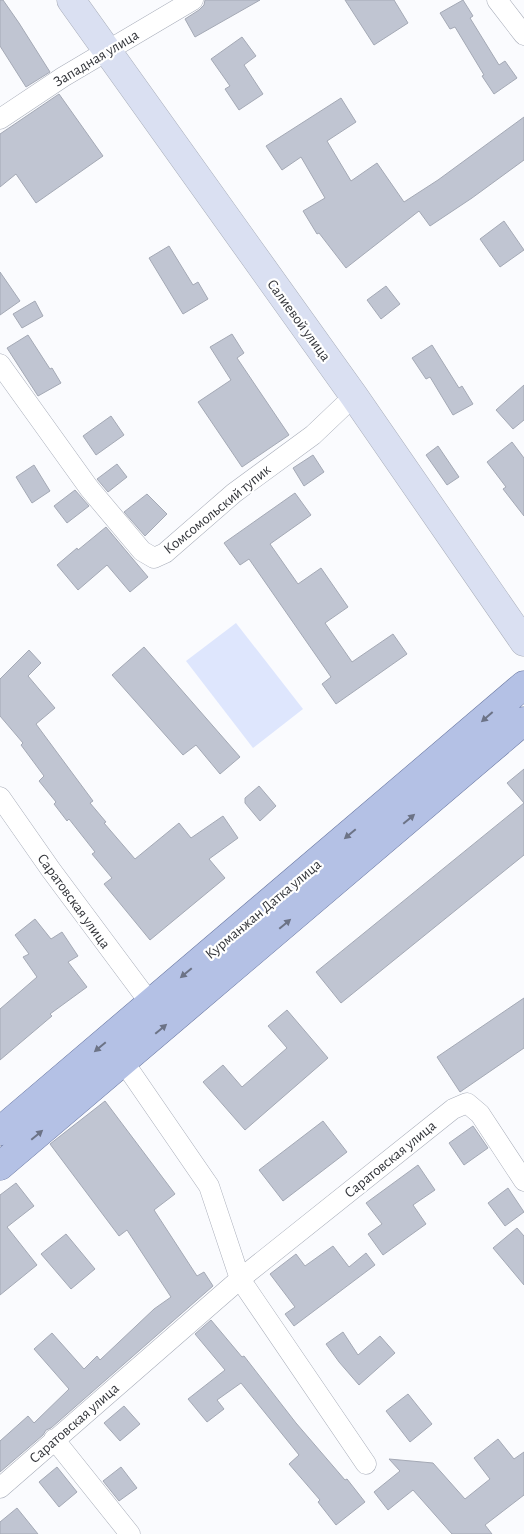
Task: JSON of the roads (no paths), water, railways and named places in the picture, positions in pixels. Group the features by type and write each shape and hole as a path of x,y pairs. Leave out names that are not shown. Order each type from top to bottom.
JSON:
{"main road":[{"name":"Салиевой улица","path":"71,0 354,396 524,642"},
{"name":"Курманжан Датка улица","path":"0,1131 524,685"},
{"name":"Курманжан Датка улица","path":"0,1166 524,722"}],"street":[{"name":"Западная улица","path":"0,119 63,77 193,0"},
{"path":"497,0 524,36"},
{"name":"Комсомольский тупик","path":"0,364 89,488 142,551 154,558 165,553 234,493 313,435 354,396"},
{"name":"Саратовская улица","path":"0,797 51,870 150,1004"},
{"path":"124,1061 209,1186 240,1279 366,1464"},
{"name":"Саратовская улица","path":"0,1488 240,1279 453,1109 467,1103 480,1114 524,1181"},
{"path":"54,1439 130,1534"}]}
